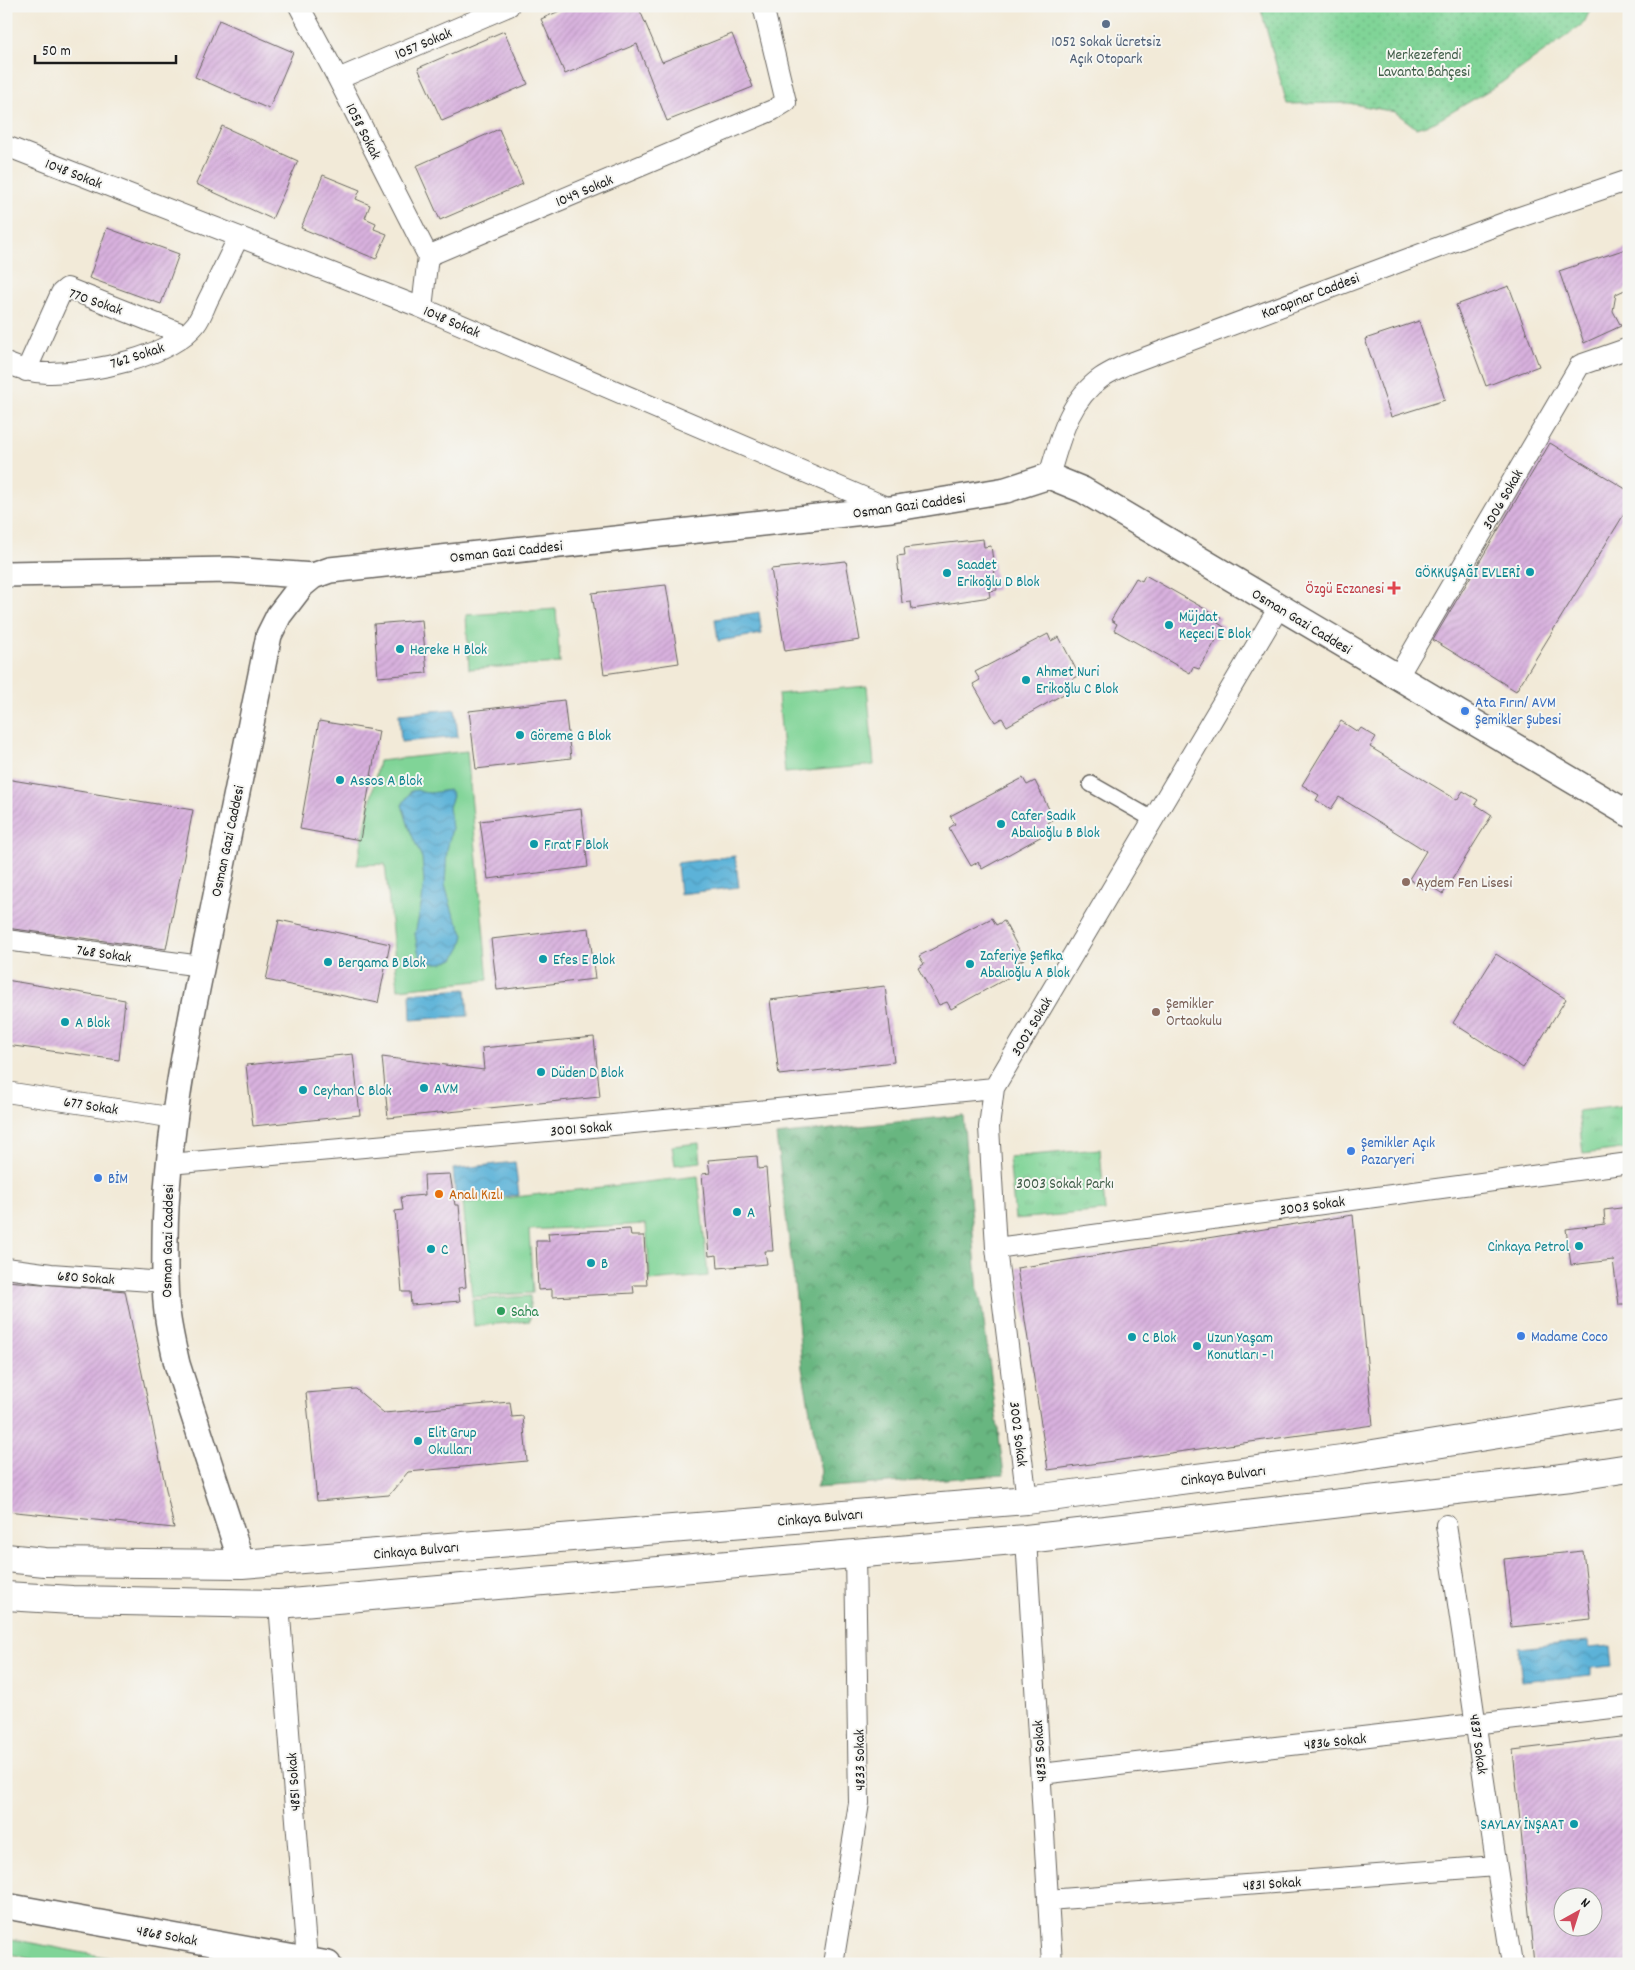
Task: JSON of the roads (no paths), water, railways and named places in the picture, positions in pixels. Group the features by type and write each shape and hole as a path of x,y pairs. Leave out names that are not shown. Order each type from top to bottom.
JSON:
{"main road":[{"name":"Cinkaya Bulvarı","path":"6,1558 45,1562 242,1564 1027,1500 1342,1459 1629,1412"},
{"path":"6,1596 54,1600 279,1604 1026,1539 1571,1477 1629,1468"}],"street":[{"name":"1058 Sokak","path":"299,6 428,256"},
{"name":"1057 Sokak","path":"338,79 509,6"},
{"name":"1049 Sokak","path":"428,256 773,110 786,102 763,6"},
{"name":"1048 Sokak","path":"6,146 238,238 422,308 891,510"},
{"name":"Karapınar Caddesi","path":"1049,476 1072,408 1086,390 1101,378 1125,365 1514,219 1629,180"},
{"name":"762 Sokak","path":"6,363 26,371 50,374 108,365 159,350 184,335 197,323 238,238"},
{"path":"422,308 428,256"},
{"name":"770 Sokak","path":"26,371 61,294 67,288 184,335"},
{"name":"3006 Sokak","path":"1397,678 1580,365 1629,348"},
{"name":"Osman Gazi Caddesi","path":"242,1564 177,1364 167,1312 165,1282 169,1164 180,1082 201,966 269,635 290,600 313,576 330,570 891,510 1006,490 1049,476 1083,490 1629,814"},
{"path":"6,574 230,570 313,576"},
{"name":"3002 Sokak","path":"1027,1500 996,1248 989,1127 994,1088 1279,607"},
{"path":"1092,784 1154,820"},
{"name":"768 Sokak","path":"6,940 201,966"},
{"name":"3001 Sokak","path":"169,1164 592,1127 994,1088"},
{"name":"677 Sokak","path":"6,1092 175,1118"},
{"name":"3003 Sokak","path":"996,1248 1629,1163"},
{"name":"680 Sokak","path":"6,1268 51,1274 165,1282"},
{"name":"4837 Sokak","path":"1446,1525 1512,1964"},
{"name":"4835 Sokak","path":"1026,1539 1052,1964"},
{"name":"4833 Sokak","path":"833,1964 860,1803 855,1553"},
{"name":"4851 Sokak","path":"279,1604 317,1962"},
{"name":"4836 Sokak","path":"1041,1774 1629,1706"},
{"name":"4831 Sokak","path":"1048,1900 1496,1866"},
{"name":"4868 Sokak","path":"6,1906 317,1962"}],"water":[{"path":"759,612 762,634 718,641 715,619"},
{"path":"455,709 458,737 401,742 399,714"},
{"path":"417,790 429,793 450,790 453,796 449,807 452,828 447,850 445,885 453,913 464,935 461,947 454,959 442,963 428,963 422,960 418,951 415,934 424,882 422,858 402,805 411,791"},
{"path":"735,856 739,887 680,894 677,863"},
{"path":"466,989 468,1016 411,1020 410,993"},
{"path":"515,1162 519,1195 456,1201 453,1169"},
{"path":"1588,1641 1589,1648 1610,1646 1612,1666 1591,1668 1591,1675 1522,1682 1518,1648"}],"place":[{"name":"1052 Sokak Ücretsiz Açık Otopark","path":"1106,24"},
{"name":"GÖKKUŞAĞI EVLERİ","path":"1530,572"},
{"name":"Saadet Erikoğlu D Blok","path":"947,573"},
{"name":"Özgü Eczanesi","path":"1394,588"},
{"name":"Müjdat Keçeci E Blok","path":"1169,625"},
{"name":"Hereke H Blok","path":"400,649"},
{"name":"Ahmet Nuri Erikoğlu C Blok","path":"1026,680"},
{"name":"Ata Fırın/ AVM Şemikler Şubesi","path":"1465,711"},
{"name":"Göreme G Blok","path":"520,735"},
{"name":"Assos A Blok","path":"340,780"},
{"name":"Cafer Sadık Abalıoğlu B Blok","path":"1001,824"},
{"name":"Fırat F Blok","path":"534,844"},
{"name":"Aydem Fen Lisesi","path":"1406,882"},
{"name":"Efes E Blok","path":"543,959"},
{"name":"Bergama B Blok","path":"328,962"},
{"name":"Zaferiye Şefika Abalıoğlu A Blok","path":"970,964"},
{"name":"Şemikler Ortaokulu","path":"1156,1012"},
{"name":"A Blok","path":"65,1022"},
{"name":"Düden D Blok","path":"541,1072"},
{"name":"AVM","path":"424,1088"},
{"name":"Ceyhan C Blok","path":"303,1090"},
{"name":"Şemikler Açık Pazaryeri","path":"1351,1151"},
{"name":"BİM","path":"98,1178"},
{"name":"Analı Kızlı","path":"439,1194"},
{"name":"A","path":"737,1212"},
{"name":"Cinkaya Petrol","path":"1579,1246"},
{"name":"C","path":"431,1249"},
{"name":"B","path":"591,1263"},
{"name":"Saha","path":"501,1311"},
{"name":"Madame Coco","path":"1521,1336"},
{"name":"C Blok","path":"1132,1337"},
{"name":"Uzun Yaşam Konutları - 1","path":"1197,1346"},
{"name":"Elit Grup Okulları","path":"418,1441"},
{"name":"SAYLAY İNŞAAT","path":"1574,1824"}],"park label":[{"name":"Merkezefendi Lavanta Bahçesi","path":"1424,62"},
{"name":"3003 Sokak Parkı","path":"1065,1183"}]}
